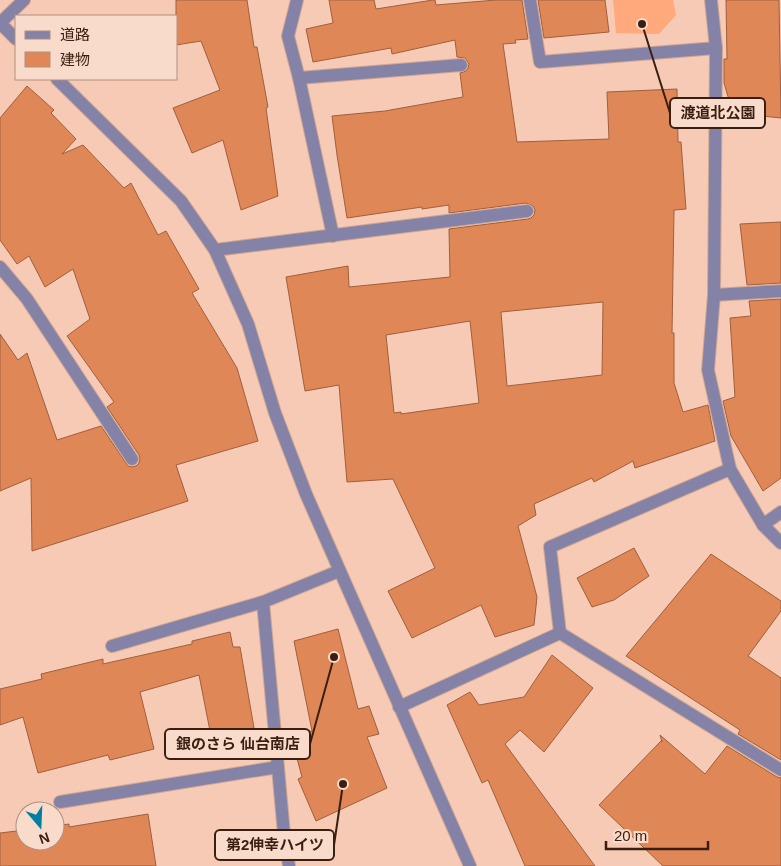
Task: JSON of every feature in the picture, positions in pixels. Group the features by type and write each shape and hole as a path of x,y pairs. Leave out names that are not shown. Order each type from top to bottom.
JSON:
{"street":[{"path":"15,38 0,23 24,0"},
{"path":"297,0 288,36 299,78 332,236"},
{"path":"530,0 540,62 716,48"},
{"path":"711,0 716,48 714,295 708,370 730,469 763,524 781,543"},
{"path":"299,78 461,65"},
{"path":"58,80 181,201 215,250 248,324 275,413 306,494 470,866"},
{"path":"215,250 527,211"},
{"path":"0,267 27,299 132,459"},
{"path":"714,295 781,291"},
{"path":"560,633 550,547 730,469"},
{"path":"763,524 781,512"},
{"path":"112,646 263,602 339,570"},
{"path":"263,602 284,834 289,866"},
{"path":"399,707 560,633"},
{"path":"560,633 781,770"},
{"path":"65,801 278,767"}],"shaded area":[{"path":"613,0 673,0 676,15 659,34 616,33"}],"building":[{"path":"176,0 247,0 254,47 257,47 268,107 266,108 278,196 241,210 223,140 192,153 173,108 220,90 201,41 178,45 178,15 176,15"},
{"path":"329,0 374,0 376,9 433,0 435,0 436,5 496,0 522,0 528,39 515,40 516,43 503,44 517,142 609,139 607,92 677,89 678,142 681,142 686,209 674,210 672,333 674,333 674,383 683,412 708,405 715,441 635,468 633,461 594,482 592,478 534,504 536,515 518,526 537,597 534,625 495,637 481,605 412,638 388,591 435,568 393,479 347,482 339,385 305,391 286,277 348,266 349,287 450,277 449,229 528,219 534,215 535,210 533,206 526,203 449,213 449,205 347,218 332,116 385,111 463,97 460,73 466,71 469,64 465,58 457,57 455,40 392,54 391,48 313,62 306,29 333,23","holes":["603,302 602,375 507,386 501,312","470,321 479,403 401,414 401,412 394,413 386,335"]},
{"path":"538,0 605,0 609,32 544,38"},
{"path":"726,0 779,0 781,118 733,113 724,83 724,59 727,59"},
{"path":"27,86 54,110 51,113 76,139 62,154 83,145 124,188 131,183 158,235 166,231 199,289 192,293 237,368 258,441 176,465 188,501 32,551 31,478 0,491 0,334 18,360 27,353 57,440 101,426 128,466 136,466 140,459 107,407 114,402 67,336 90,319 73,269 45,287 29,256 17,264 0,240 0,118"},
{"path":"781,222 781,283 747,285 740,224"},
{"path":"781,299 781,478 763,491 731,436 723,401 735,397 730,318 751,316 749,301"},
{"path":"634,548 649,576 614,600 592,607 577,578"},
{"path":"711,554 781,601 781,611 748,656 781,678 781,760 738,734 740,730 626,656"},
{"path":"338,629 358,709 369,706 379,734 367,737 387,788 316,821 298,779 302,777 291,736 312,731 294,641"},
{"path":"230,632 233,647 240,647 254,728 211,736 199,675 140,692 154,749 110,760 108,755 38,773 23,717 0,725 0,689 42,679 41,674 103,659 103,664 192,644 192,641"},
{"path":"552,655 593,688 544,752 520,730 505,744 595,866 525,866 488,780 482,783 447,705 470,692 479,705 524,697"},
{"path":"660,735 705,774 727,746 781,778 781,866 663,866 599,805 662,742"},
{"path":"148,814 156,866 0,866 0,833 15,831 15,851 65,851 65,825 69,824 69,827"}],"place":[{"name":"渡道北公園","path":"642,24"},
{"name":"銀のさら 仙台南店","path":"334,657"},
{"name":"第2伸幸ハイツ","path":"343,784"}]}
